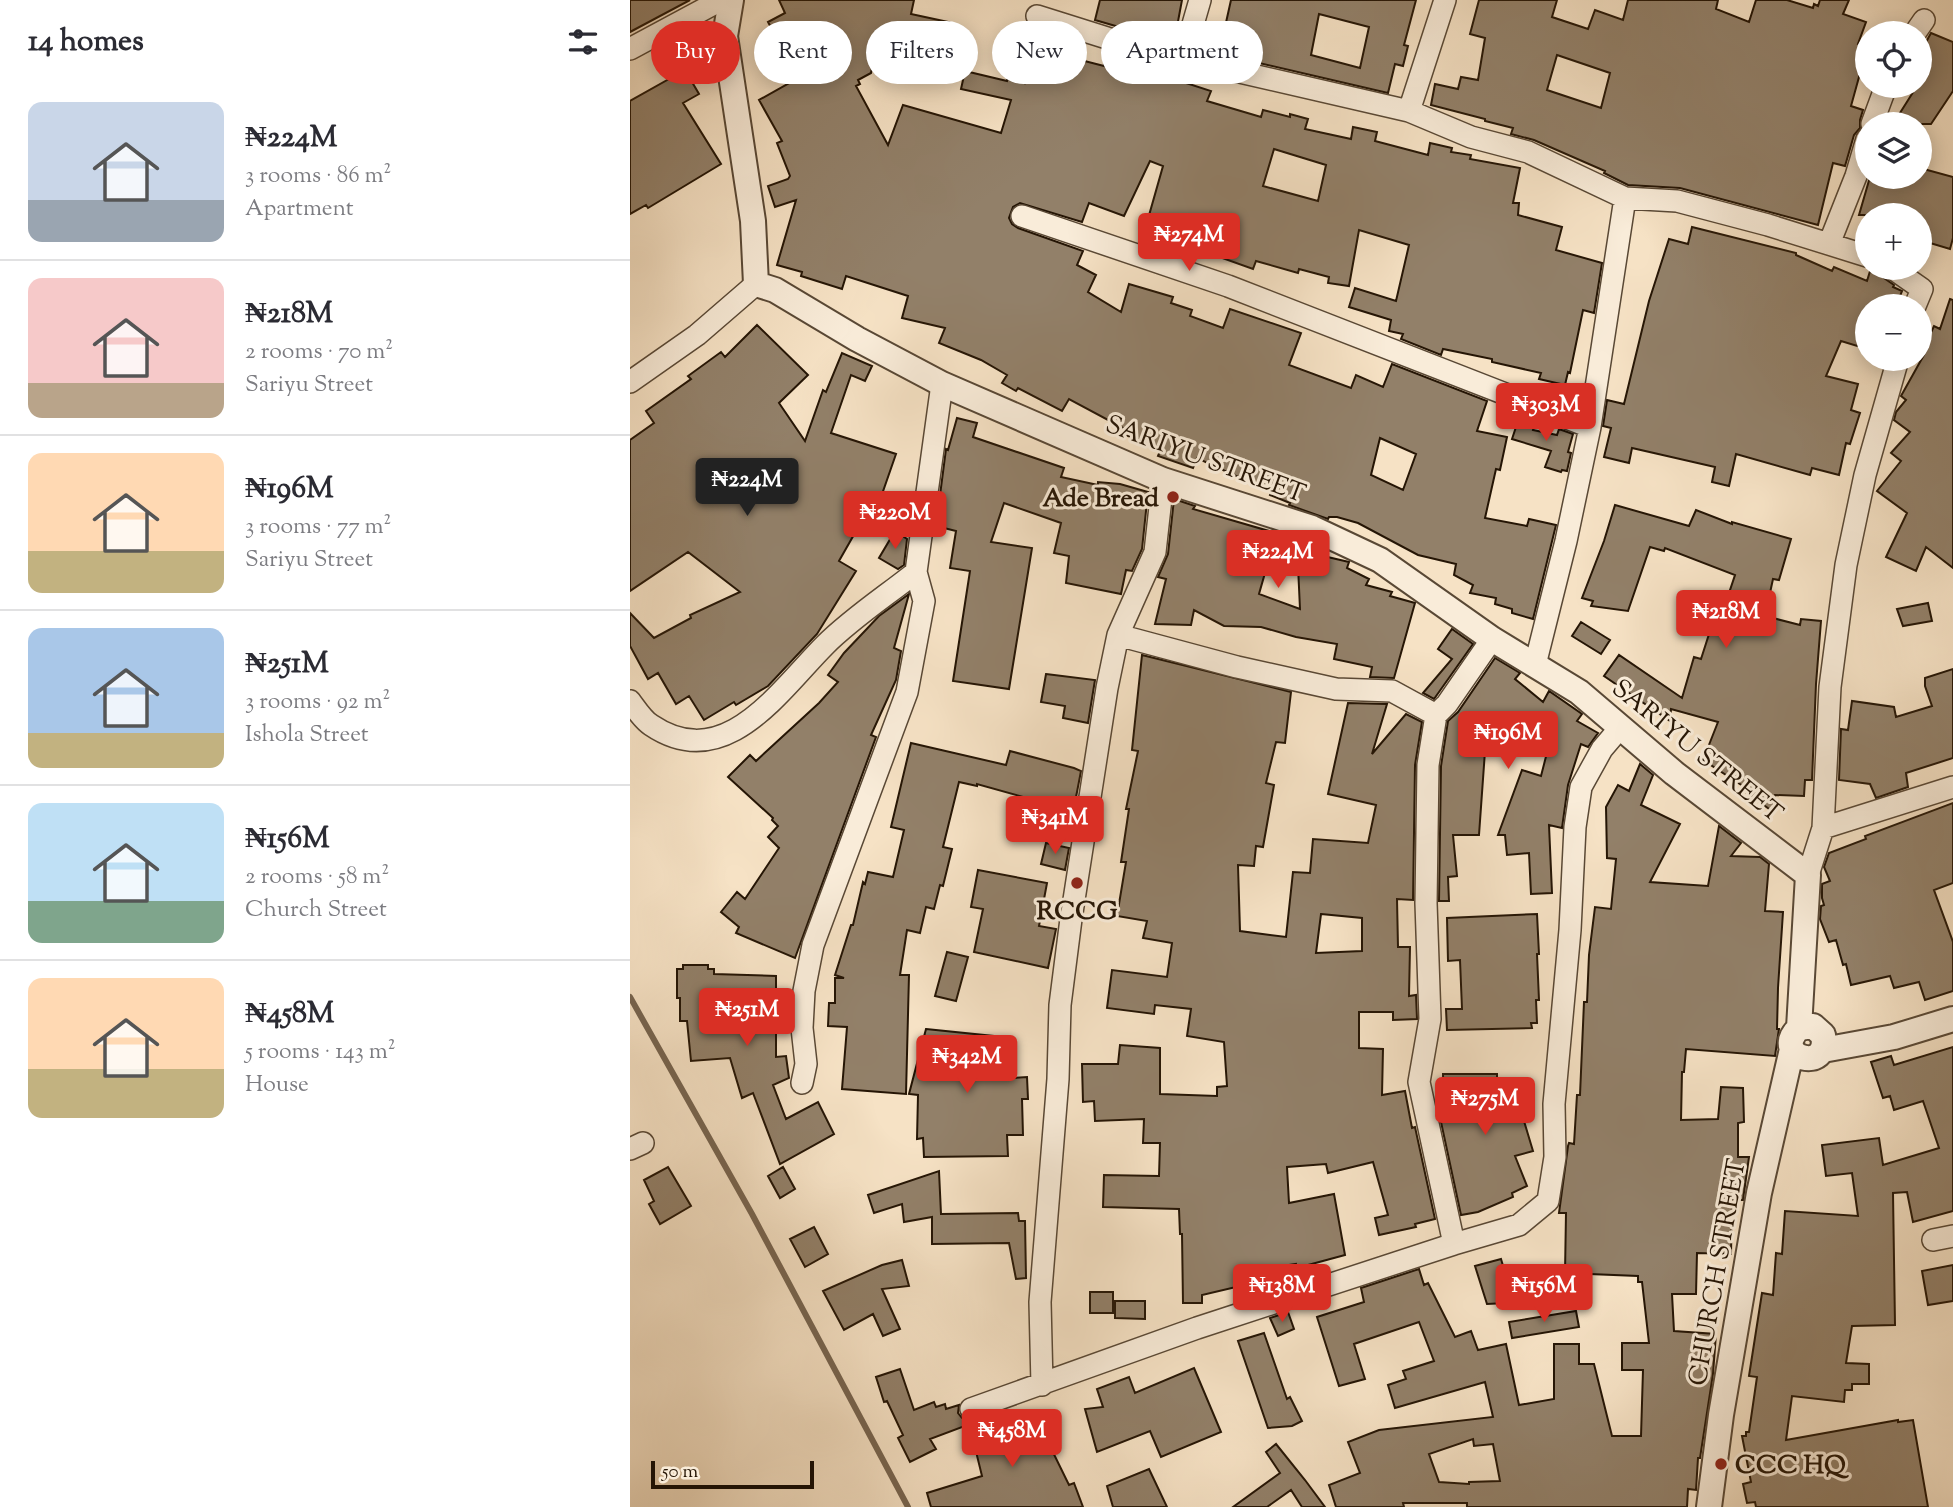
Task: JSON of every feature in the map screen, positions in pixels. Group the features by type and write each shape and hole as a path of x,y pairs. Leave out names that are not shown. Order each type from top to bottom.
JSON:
{"street":[{"path":"630,49 721,0"},
{"path":"630,382 697,335 756,284 753,221 725,36 731,0"},
{"path":"1194,21 1200,0"},
{"path":"1409,111 1445,0"},
{"path":"1037,16 1101,36"},
{"path":"1263,77 1409,111 1471,137 1528,152 1625,198 1677,201 1855,253"},
{"path":"1829,244 1855,179"},
{"path":"1535,665 1566,541 1590,427 1625,198"},
{"path":"1022,216 1228,286 1590,427"},
{"path":"1909,280 1922,289 1920,294"},
{"name":"SARIYU STREET","path":"756,284 775,290 857,339 942,384 1163,480 1312,528 1380,560 1492,639 1578,692 1619,729 1808,875"},
{"path":"1808,875 1823,828 1830,687 1846,565 1865,475 1895,371"},
{"path":"803,1083 806,1064 804,990 813,944 907,692 924,601 916,572 942,384"},
{"path":"1042,1385 1040,1302 1058,1079 1060,1005 1107,688 1118,635 1154,552 1163,480"},
{"path":"630,701 649,724 682,741 712,740 741,726 769,706 826,644 916,572"},
{"path":"1118,635 1237,667 1336,689 1392,691 1437,715"},
{"path":"1454,1244 1419,1082 1430,1019 1425,841 1427,765 1437,715 1492,639"},
{"path":"971,1409 1197,1328 1519,1225 1548,1201 1555,1157 1555,1104 1570,930 1575,827 1581,787 1602,749 1619,729"},
{"path":"1823,828 1953,788"},
{"name":"CHURCH STREET","path":"1709,1507 1721,1415 1759,1193 1795,1038 1808,875"},
{"path":"1795,1038 1797,1056 1812,1059 1823,1050 1894,1037 1953,1018"}],"building":[{"path":"630,0 690,0 630,32"},
{"path":"779,0 914,0 911,14 943,21 866,21 866,76 858,80 860,84 856,86 888,145 903,105 1001,133 1011,100 961,89 962,84 978,84 978,74 992,77 992,84 1087,84 1087,62 1101,65 1101,84 1189,84 1211,91 1207,101 1261,117 1263,110 1308,119 1305,129 1351,139 1353,127 1377,132 1375,141 1428,155 1430,143 1452,148 1451,152 1471,155 1470,159 1520,168 1513,203 1519,203 1518,215 1562,227 1556,250 1602,263 1594,313 1583,310 1565,385 1539,379 1541,373 1492,362 1492,359 1443,349 1441,355 1401,339 1403,334 1389,331 1391,320 1349,307 1355,288 1396,301 1409,245 1359,230 1349,286 1328,283 1329,277 1299,269 1298,273 1256,261 1253,269 1200,250 1201,247 1146,226 1163,166 1150,161 1124,216 1089,203 1082,222 1020,203 1013,207 1009,218 1018,228 1083,251 1077,265 1096,275 1088,292 1121,312 1129,284 1173,297 1171,303 1192,310 1190,316 1223,328 1230,309 1301,333 1289,365 1351,388 1356,375 1383,387 1392,364 1487,401 1477,431 1507,437 1500,470 1496,469 1485,518 1527,526 1529,519 1556,525 1533,619 1512,613 1512,609 1495,604 1496,598 1470,593 1473,585 1454,575 1456,564 1418,555 1358,523 1337,517 1328,519 1289,505 1290,503 1270,495 1271,492 1197,458 1193,468 1158,456 1161,449 1123,434 1125,429 1069,399 1062,411 1018,388 1016,391 1002,383 1007,375 981,360 939,343 945,328 902,318 908,296 846,276 842,289 777,265 796,200 775,207 768,186 790,176 777,143 782,141 759,100 787,84 852,84 852,21 770,21 785,13","holes":["1274,149 1326,165 1318,201 1263,186","1380,438 1416,454 1403,490 1371,475"]},
{"path":"1100,0 1182,0 1178,21 1095,20"},
{"path":"1231,0 1416,0 1404,45 1408,46 1403,66 1395,64 1388,93 1263,64 1263,21 1226,21","holes":["1319,14 1369,27 1360,68 1311,55"]},
{"path":"1479,0 1557,0 1552,17 1588,29 1595,10 1623,20 1628,0 1718,0 1716,9 1749,22 1756,0 1787,0 1813,8 1814,4 1818,6 1820,0 1849,0 1843,14 1863,21 1855,21 1855,92 1851,106 1863,110 1855,112 1855,134 1845,166 1833,163 1818,225 1680,188 1628,185 1604,173 1605,171 1534,140 1511,134 1513,128 1431,105 1435,84 1458,89 1461,77 1478,80 1485,38 1470,34","holes":["1557,55 1610,73 1601,108 1547,90"]},
{"path":"1932,33 1953,42 1953,91 1932,122 1932,112 1901,112 1909,98 1932,98"},
{"path":"660,84 693,84 699,94 683,103 721,164 648,208 646,205 630,214 630,101"},
{"path":"1932,171 1953,177 1953,238 1950,249 1932,244 1932,203 1862,203 1867,189 1932,189"},
{"path":"1692,227 1796,253 1832,271 1834,267 1855,276 1855,280 1887,280 1902,291 1901,294 1855,294 1855,345 1841,341 1826,376 1858,384 1851,410 1860,413 1850,444 1846,443 1839,475 1812,468 1810,475 1736,454 1729,486 1712,482 1715,467 1632,448 1629,463 1604,457 1611,428 1603,426 1607,400 1624,404 1649,301 1669,239 1688,244"},
{"path":"1950,299 1953,300 1953,568 1926,547 1916,571 1886,557 1907,513 1877,491 1901,461 1891,453 1910,432 1894,420 1896,412 1906,400 1901,396 1915,371 1932,371 1932,330 1934,326 1940,329"},
{"path":"757,325 808,375 779,403 805,441 823,390 826,392 842,353 872,366 865,381 851,375 831,433 896,454 881,497 876,496 839,561 856,571 817,634 768,686 704,720 689,696 676,704 658,673 648,679 630,646 630,613 654,638 691,618 690,615 740,592 688,552 630,591 630,440 654,423 646,411 691,379 688,376 721,352 725,357"},
{"path":"1520,415 1536,420 1533,430 1557,435 1559,429 1573,434 1567,471 1545,467 1551,451 1512,439"},
{"path":"957,418 977,423 973,437 1064,468 1061,477 1098,485 1098,482 1120,484 1148,492 1142,549 1132,571 1126,570 1121,594 1066,583 1069,556 1054,553 1061,523 1004,503 991,542 1032,548 1009,689 953,681 970,571 950,568 956,531 936,526 946,449 948,450"},
{"path":"1174,499 1195,506 1193,509 1307,542 1321,549 1319,555 1349,562 1347,568 1369,579 1366,585 1392,592 1390,596 1415,603 1394,678 1370,677 1372,667 1334,659 1337,644 1296,637 1261,627 1224,626 1194,610 1191,625 1155,624 1166,579 1158,577 1168,554","holes":["1269,559 1298,566 1300,609 1259,594"]},
{"path":"1615,505 1689,526 1696,510 1732,524 1791,539 1779,580 1773,579 1765,616 1800,625 1801,619 1821,621 1812,780 1805,780 1804,796 1775,795 1772,811 1747,793 1749,790 1703,760 1718,722 1671,709 1670,721 1604,676 1619,655 1682,698 1694,657 1701,659 1719,603 1725,605 1735,575 1665,548 1664,551 1650,547 1628,611 1591,606 1593,601 1582,598"},
{"path":"895,531 907,539 904,565 898,569 879,558"},
{"path":"909,594 894,648 901,651 896,680 871,735 876,737 795,958 736,933 739,927 721,912 737,892 745,899 779,848 768,837 778,826 773,818 728,777 750,755 756,761 819,703 838,682 828,675 844,653 879,616"},
{"path":"1928,603 1932,621 1903,626 1897,609"},
{"path":"1581,622 1610,640 1601,654 1572,636"},
{"path":"1452,629 1473,644 1434,699 1423,693 1452,659 1438,649"},
{"path":"1142,655 1291,692 1285,743 1276,742 1266,783 1274,785 1263,847 1256,846 1254,866 1238,865 1240,931 1286,937 1293,872 1310,873 1313,839 1368,843 1376,805 1328,794 1348,703 1387,704 1372,754 1406,714 1422,722 1415,765 1413,900 1397,899 1398,947 1410,947 1409,996 1416,995 1417,1019 1393,1020 1393,1012 1359,1012 1359,1048 1383,1049 1382,1095 1405,1091 1435,1219 1415,1224 1416,1227 1379,1235 1375,1218 1388,1215 1373,1162 1328,1173 1326,1164 1287,1167 1289,1203 1334,1194 1345,1255 1297,1268 1296,1264 1250,1271 1253,1283 1202,1295 1202,1303 1183,1303 1179,1209 1103,1207 1104,1175 1159,1176 1160,1143 1143,1143 1144,1119 1095,1121 1094,1101 1083,1102 1082,1064 1118,1064 1120,1045 1160,1048 1160,1094 1217,1096 1217,1087 1227,1086 1224,1042 1187,1036 1191,1009 1155,1005 1154,1014 1107,1008 1112,970 1167,977 1172,943 1143,938 1147,921 1117,916 1126,862 1121,862 1129,809 1126,809 1138,751 1132,750","holes":["1321,914 1362,918 1362,951 1316,953"]},
{"path":"1495,658 1520,673 1515,679 1543,702 1549,691 1582,714 1577,721 1598,733 1588,747 1581,744 1568,785 1562,828 1549,825 1552,893 1531,894 1529,853 1507,855 1505,835 1498,835 1522,770 1541,776 1551,737 1525,722 1499,747 1486,737 1479,835 1453,835 1457,876 1448,877 1449,901 1439,901 1441,766 1448,721 1458,712"},
{"path":"1953,669 1953,758 1906,773 1908,787 1876,798 1870,784 1839,780 1841,729 1848,730 1852,701 1894,707 1896,717 1932,706 1925,678"},
{"path":"1046,674 1095,680 1088,723 1063,718 1065,706 1041,702"},
{"path":"911,743 1006,765 1010,751 1074,768 1081,771 1077,792 1073,811 977,784 959,782 943,847 952,849 943,886 940,885 934,909 926,907 920,933 907,930 900,975 909,975 906,1094 842,1089 847,1027 828,1026 829,1003 835,1003 835,978 844,978 835,975 868,872 893,877 904,830 891,827"},
{"path":"1640,764 1653,775 1641,805 1680,824 1650,882 1708,886 1719,826 1741,843 1731,856 1760,857 1769,864 1765,911 1783,912 1778,988 1779,1029 1775,1056 1686,1049 1682,1072 1681,1120 1718,1119 1721,1087 1743,1088 1744,1122 1738,1123 1738,1157 1749,1157 1743,1200 1732,1200 1731,1254 1697,1253 1696,1294 1672,1294 1674,1331 1716,1334 1713,1374 1698,1458 1696,1490 1688,1489 1687,1507 1467,1507 1467,1503 1403,1503 1404,1507 1336,1507 1329,1485 1360,1473 1348,1442 1379,1430 1493,1417 1485,1382 1395,1408 1388,1385 1406,1379 1403,1371 1434,1361 1419,1322 1354,1344 1365,1379 1339,1386 1317,1317 1364,1302 1361,1288 1419,1269 1424,1285 1428,1283 1455,1337 1471,1331 1478,1350 1506,1344 1519,1405 1554,1399 1554,1344 1579,1344 1579,1364 1594,1364 1612,1436 1641,1436 1643,1370 1622,1370 1622,1343 1649,1343 1642,1282 1638,1282 1638,1276 1565,1273 1566,1213 1559,1213 1568,1146 1569,1143 1574,1144 1577,1095 1580,1095 1584,1002 1587,1002 1595,907 1611,909 1616,859 1607,858 1606,807 1618,785 1629,791","holes":["1473,1439 1474,1446 1493,1444 1500,1481 1469,1484 1439,1482 1429,1454"]},
{"path":"1953,803 1953,883 1934,890 1953,942 1953,991 1925,1000 1919,982 1894,988 1890,976 1851,985 1836,940 1829,942 1820,919 1821,906 1824,905 1822,884 1830,881 1824,867 1829,853 1866,839 1865,836"},
{"path":"1046,843 1069,848 1065,870 1041,864"},
{"path":"978,870 1047,883 1039,926 1056,929 1048,968 974,952 983,909 971,907"},
{"path":"1537,914 1537,1023 1531,1023 1532,1028 1447,1030 1446,1009 1462,1009 1460,960 1448,961 1447,918"},
{"path":"947,952 968,957 956,1001 935,996"},
{"path":"683,965 708,965 708,969 714,969 714,974 776,976 776,1057 786,1056 789,1078 773,1085 786,1119 818,1102 834,1134 780,1164 753,1093 742,1098 730,1058 691,1061 687,1021 680,1021 680,998 677,998 677,969 683,969"},
{"path":"926,1029 1013,1038 1014,1078 1027,1077 1028,1099 1022,1099 1023,1135 1007,1135 1008,1156 924,1157 923,1138 917,1139 918,1095 909,1094"},
{"path":"1953,1047 1953,1211 1913,1222 1907,1192 1893,1193 1895,1325 1852,1326 1846,1363 1869,1364 1869,1384 1852,1384 1852,1390 1845,1390 1844,1402 1792,1396 1786,1440 1898,1420 1913,1420 1928,1507 1756,1507 1755,1502 1747,1503 1743,1484 1751,1482 1742,1436 1749,1432 1757,1377 1749,1376 1762,1293 1773,1295 1776,1253 1782,1254 1785,1211 1858,1216 1852,1173 1826,1176 1822,1145 1879,1138 1883,1165 1939,1148 1923,1101 1894,1110 1890,1096 1883,1098 1871,1062 1891,1056 1894,1065"},
{"path":"1443,1074 1497,1074 1497,1082 1531,1082 1531,1120 1524,1121 1533,1151 1515,1156 1527,1186 1512,1193 1513,1197 1478,1212 1461,1215 1441,1122 1444,1121"},
{"path":"668,1167 691,1206 660,1224 649,1204 654,1201 644,1180"},
{"path":"783,1167 795,1189 780,1198 768,1176"},
{"path":"939,1171 941,1214 1018,1213 1019,1221 1025,1221 1026,1278 1016,1279 1009,1243 932,1244 932,1217 904,1222 902,1204 874,1213 868,1195"},
{"path":"814,1227 828,1254 805,1267 790,1239"},
{"path":"1501,1259 1506,1276 1506,1303 1487,1304 1475,1266"},
{"path":"902,1260 909,1286 882,1289 900,1329 883,1336 873,1314 844,1330 823,1291 882,1265"},
{"path":"1953,1265 1953,1301 1928,1305 1922,1271"},
{"path":"1090,1292 1113,1292 1113,1313 1090,1313"},
{"path":"1115,1301 1145,1301 1145,1319 1115,1318"},
{"path":"1576,1311 1579,1327 1512,1338 1509,1322"},
{"path":"1288,1312 1294,1329 1278,1336 1270,1318"},
{"path":"1264,1333 1287,1399 1290,1397 1302,1421 1292,1426 1268,1428 1238,1341"},
{"path":"1194,1368 1221,1432 1161,1457 1150,1431 1097,1452 1085,1409 1103,1407 1097,1389 1129,1377 1135,1393"},
{"path":"900,1369 914,1410 934,1402 936,1407 945,1404 946,1409 959,1405 958,1413 973,1423 930,1439 936,1449 910,1462 898,1438 903,1435 887,1401 884,1402 876,1377"},
{"path":"1048,1411 1052,1436 1046,1438 1069,1485 1074,1483 1083,1507 931,1507 927,1493 982,1476 970,1427 1004,1416"},
{"path":"1276,1444 1325,1507 1302,1507 1291,1490 1267,1507 1233,1507 1280,1473 1266,1452"},
{"path":"1149,1469 1167,1507 1113,1507 1107,1486"}],"waterway":[{"path":"630,997 752,1214 908,1507"}],"place":[{"name":"Ade Bread","path":"1173,497"},
{"name":"RCCG","path":"1077,883"},
{"name":"CCC HQ","path":"1721,1464"}]}
